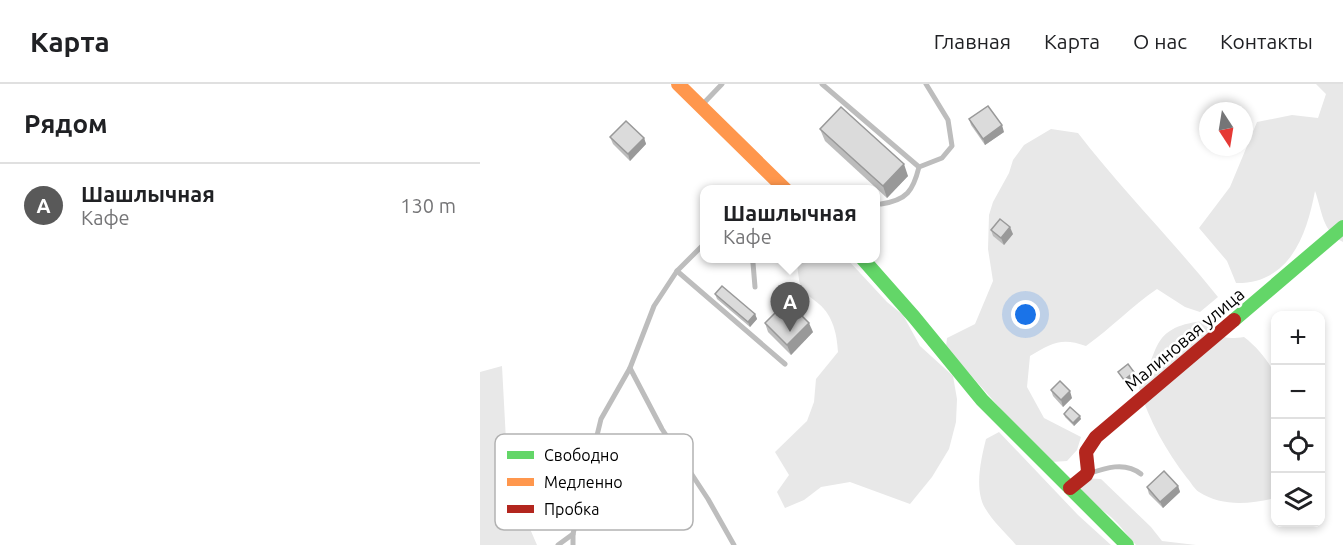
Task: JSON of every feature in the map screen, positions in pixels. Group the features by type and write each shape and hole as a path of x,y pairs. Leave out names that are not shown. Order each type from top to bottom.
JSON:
{"main road":[{"path":"678,84 776,185"},
{"name":"Малиновая улица","path":"1086,475 1088,471 1085,462 1086,448 1096,437 1343,227"},
{"path":"866,263 982,400 1127,545"},
{"path":"1070,488 1086,475"}],"lane":[{"path":"700,107 722,84"},
{"path":"822,84 919,167"},
{"path":"919,167 942,158 952,146 948,120 926,84"},
{"path":"881,204 897,201 909,193 915,184 919,167"},
{"path":"597,434 601,419 630,368 654,306 677,271 700,249"},
{"path":"753,263 755,287"},
{"path":"677,271 785,364"},
{"path":"630,368 665,434"},
{"path":"1086,475 1114,466 1125,467 1141,474"},
{"path":"693,476 734,545"},
{"path":"573,545 574,530"},
{"path":"558,545 573,534"}],"shaded area":[{"path":"1316,84 1343,84 1343,242 1336,238 1327,226 1315,191 1301,239 1283,266 1255,281 1236,283 1227,261 1199,228 1230,187 1243,156 1253,156 1253,132 1257,122 1292,115 1318,118 1326,94"},
{"path":"1051,129 1078,133 1218,297 1200,312 1185,307 1157,289 1086,346 1070,342 1057,343 1030,356 1027,387 1044,418 1081,437 1077,450 1067,461 1051,462 1029,441 946,347 947,338 975,324 993,281 988,249 989,215 1013,160 1024,145"},
{"path":"797,263 851,263 887,302 903,315 920,346 953,376 957,399 956,422 949,449 932,477 910,504 850,482 821,487 804,500 785,508 777,492 789,475 775,452 807,421 814,402 816,379 838,352 835,332 828,314 804,292 799,280"},
{"path":"1202,321 1221,336 1244,337 1271,367 1271,499 1236,503 1217,500 1199,492 1172,457 1159,435 1139,388 1158,343 1173,329"},
{"path":"502,366 506,434 495,434 495,530 531,530 537,545 480,545 480,372"},
{"path":"999,432 1078,515 1111,545 1016,545 988,513 980,492 982,456 986,439"},
{"path":"1080,478 1101,479 1151,527 1162,541 1196,545 1136,545 1114,520 1085,497"}],"building":[{"path":"988,106 1002,125 983,139 969,119"},
{"path":"841,107 904,164 883,186 820,129"},
{"path":"626,121 644,138 628,154 610,137"},
{"path":"1000,219 1010,227 1001,238 991,230"},
{"path":"722,286 755,314 748,322 715,294"},
{"path":"787,301 809,323 787,345 765,323"},
{"path":"1128,364 1134,372 1124,380 1118,372"},
{"path":"1060,381 1070,391 1061,400 1051,390"},
{"path":"1070,407 1080,416 1073,423 1064,414"},
{"path":"1164,471 1178,486 1160,502 1147,487"}],"traffic: fast":[{"path":"1234,320 1343,227"},
{"path":"866,263 982,400 1127,545"}],"traffic: slow":[{"path":"678,84 781,185"}],"traffic: jam":[{"path":"1070,488 1086,475 1088,471 1086,452 1096,437 1234,320"}],"place":[{"name":"Шашлычная","path":"790,332"}]}
